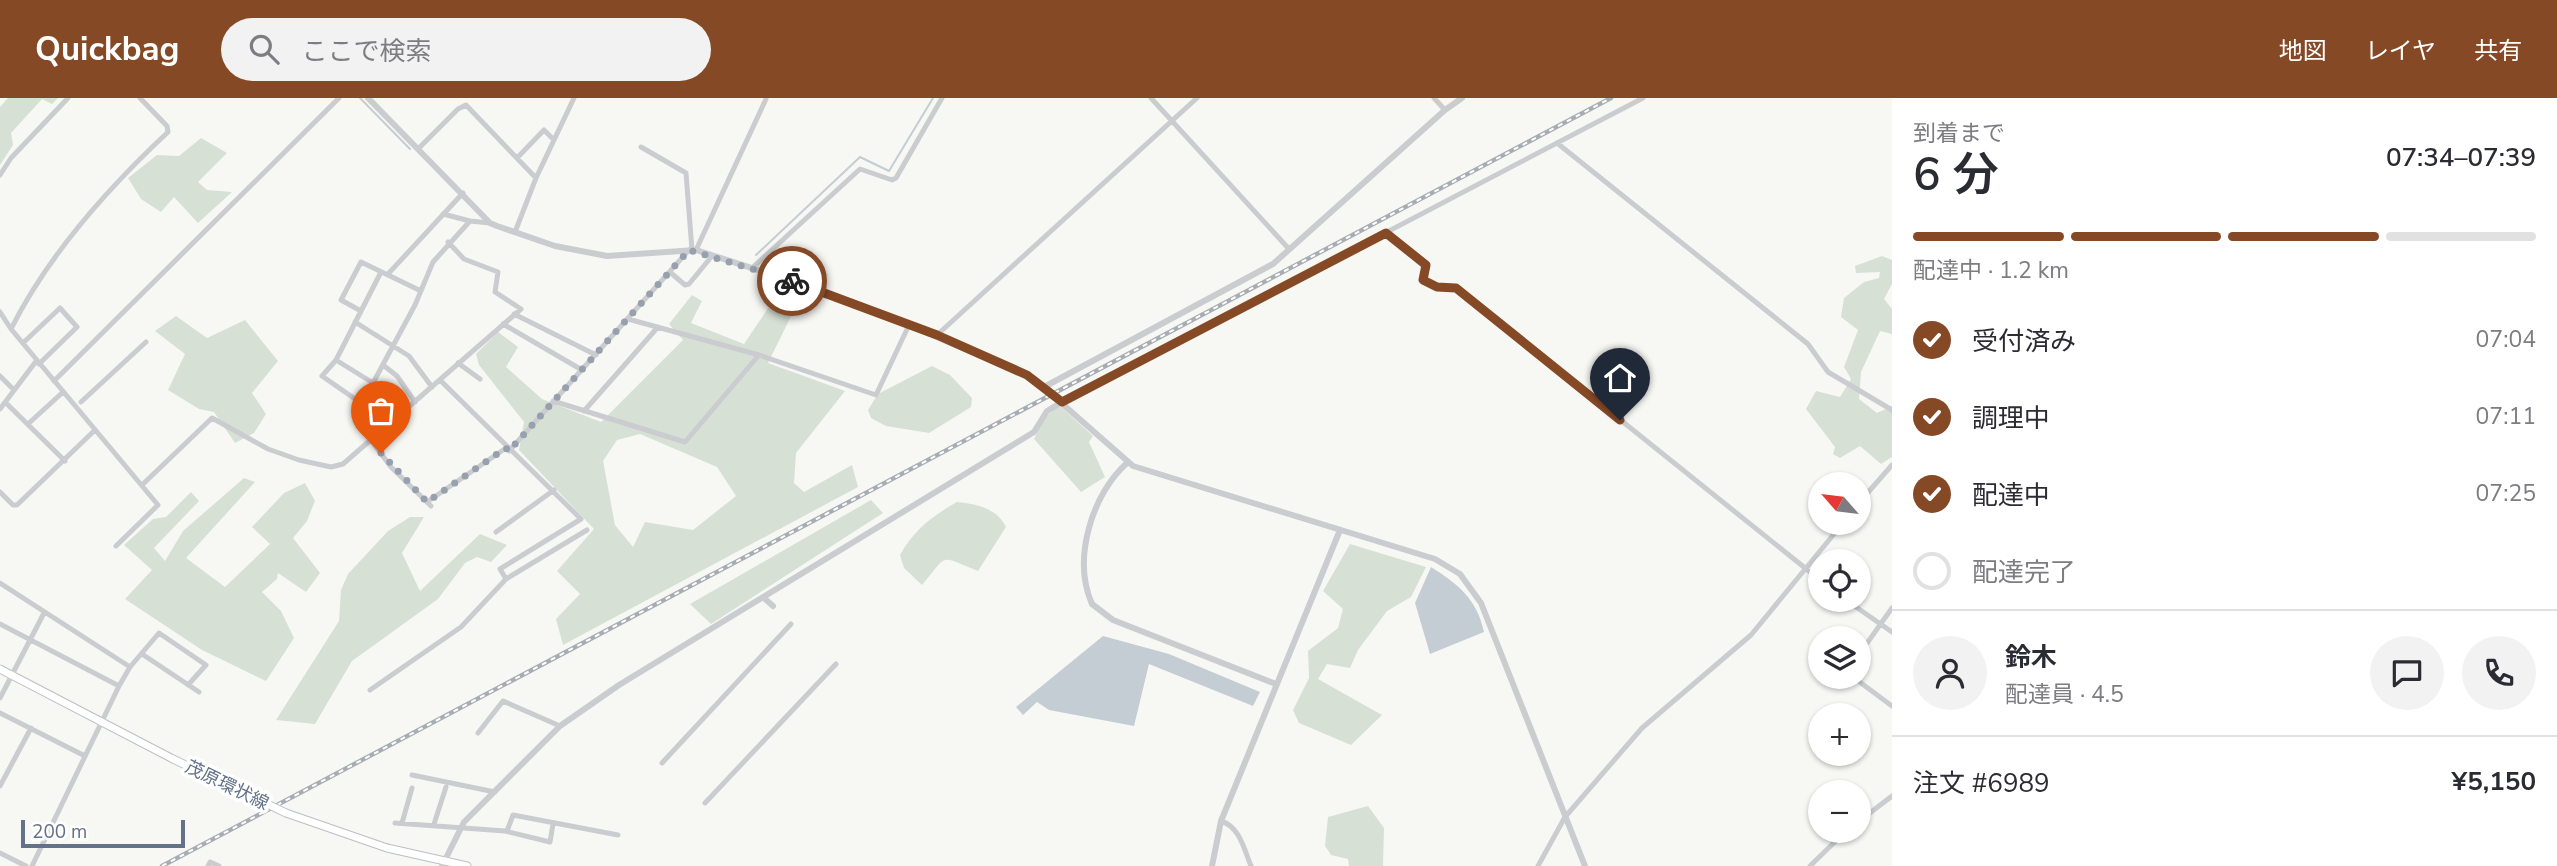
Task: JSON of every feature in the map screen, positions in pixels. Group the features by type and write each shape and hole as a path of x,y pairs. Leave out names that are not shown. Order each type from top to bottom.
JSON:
{"main road":[{"name":"茂原環状線","path":"0,669 173,759 286,813 387,848 444,863 467,866"}],"street":[{"path":"0,174 11,158 68,98"},
{"path":"11,329 41,274 113,188 168,132 167,125 140,98"},
{"path":"54,381 339,98"},
{"path":"368,98 490,223"},
{"path":"515,232 536,178 574,98"},
{"path":"752,268 860,169 892,180 896,178 942,98"},
{"path":"1151,98 1289,249"},
{"path":"937,335 1197,98"},
{"path":"1434,98 1445,110"},
{"path":"1044,387 1273,264 1445,110 1462,98"},
{"path":"444,863 461,828 561,726 619,685 764,598 975,465 1034,432 1047,411 1643,98"},
{"path":"371,440 391,467 429,504 508,449 692,250 766,99"},
{"path":"419,148 458,109 466,105 536,178"},
{"path":"517,158 544,130 554,140"},
{"path":"1557,144 1808,344 1828,372 1892,410"},
{"path":"641,147 686,173 692,250"},
{"path":"463,193 385,273 361,311 336,360 322,376 355,402 373,383 421,291 433,262 470,221"},
{"path":"443,214 490,223 555,246 607,256 692,250 752,268 937,335 1027,375 1062,402 1127,463 1444,562 1470,585 1499,643 1585,866"},
{"path":"1386,233 1426,265 1423,280 1437,287 1456,288 1806,569"},
{"path":"142,485 212,418 268,449 331,467 343,464 522,309 495,292 498,272 464,259 448,243"},
{"path":"671,273 685,285 689,284 712,256"},
{"path":"361,311 341,300 361,262 421,291"},
{"path":"0,409 38,362 77,327 60,308 23,344"},
{"path":"0,312 23,344 158,505 116,546"},
{"path":"514,314 596,355"},
{"path":"628,318 759,355 876,395 909,325"},
{"path":"355,322 415,361 432,387"},
{"path":"503,324 582,370"},
{"path":"584,411 658,327"},
{"path":"81,402 146,342"},
{"path":"553,401 685,442 759,355"},
{"path":"336,360 373,383 394,404 397,417"},
{"path":"458,363 480,379"},
{"path":"383,365 397,376 415,402"},
{"path":"0,376 15,390"},
{"path":"440,380 581,519 499,569 506,579"},
{"path":"28,424 64,392"},
{"path":"5,402 65,461"},
{"path":"0,492 4,499 17,505 95,430"},
{"path":"1127,463 1100,498 1088,536 1085,561 1092,604 1113,620 1276,684"},
{"path":"1871,489 1892,465"},
{"path":"496,532 554,490"},
{"path":"0,505 4,499"},
{"path":"370,690 461,627 506,579 587,530"},
{"path":"1212,866 1221,821 1340,530"},
{"path":"1538,866 1565,817 1642,728 1751,635 1833,536"},
{"path":"0,583 130,667"},
{"path":"764,598 773,606"},
{"path":"1871,639 1892,608"},
{"path":"1862,612 1892,632"},
{"path":"0,698 44,613"},
{"path":"0,624 119,686"},
{"path":"662,763 791,624"},
{"path":"32,866 119,686 130,667 159,633 206,665 188,685"},
{"path":"142,654 199,692"},
{"path":"705,803 836,664"},
{"path":"1869,689 1892,706"},
{"path":"478,733 503,701 561,726"},
{"path":"0,713 85,756"},
{"path":"0,786 31,728"},
{"path":"412,775 495,792"},
{"path":"434,824 446,787"},
{"path":"412,788 398,823 507,831 550,842 553,824"},
{"path":"1871,812 1892,796"},
{"path":"507,831 513,815 618,835"},
{"path":"1221,821 1232,826 1237,833 1251,866"},
{"path":"1810,866 1834,843"},
{"path":"0,853 26,866"},
{"path":"208,866 209,862 219,866"}],"shaded area":[{"path":"8,98 58,98 52,104 42,99 11,133 13,145 0,165 0,107"},
{"path":"201,138 227,153 198,182 207,190 232,192 198,223 174,197 161,212 141,199 128,178 157,155 179,156"},
{"path":"1882,256 1892,260 1892,284 1884,299 1892,309 1892,334 1880,331 1861,372 1859,399 1877,413 1892,406 1892,457 1881,464 1860,446 1840,458 1833,454 1835,447 1806,409 1816,391 1840,397 1851,379 1844,367 1858,330 1841,317 1844,298 1864,282 1879,278 1880,272 1856,273 1855,266"},
{"path":"783,286 802,294 768,363 845,391 796,453 794,483 804,492 852,465 858,487 563,645 556,619 580,594 557,571 594,529 519,450 524,422 479,365 476,354 498,332 518,347 506,367 542,399 601,422 683,340 669,324 692,295 702,301 691,323 744,344","holes":["640,434 717,467 736,496 693,530 645,522 633,547 615,525 603,461 617,440"]},
{"path":"176,316 207,338 245,320 278,361 252,393 266,414 254,433 235,443 214,412 199,409 168,390 185,354 155,331"},
{"path":"932,366 950,375 972,398 971,407 929,433 886,426 871,418 868,410 878,394"},
{"path":"1056,407 1061,407 1093,436 1089,442 1105,477 1081,492 1034,439 1043,420"},
{"path":"244,478 255,482 186,558 225,587 270,544 252,527 284,493 305,483 315,501 307,521 293,538 320,573 306,592 278,573 277,579 262,592 281,611 294,638 266,681 202,650 125,599 152,570 124,545 153,519 166,517 191,492 199,501 154,548 165,561 183,531"},
{"path":"871,500 883,513 711,624 690,604"},
{"path":"957,502 992,511 1006,527 978,571 945,560 922,585 904,568 900,555 924,524"},
{"path":"410,517 424,517 402,553 420,591 480,534 507,545 491,562 477,557 465,563 438,599 352,661 315,724 276,720 339,621 341,590 348,574 388,531"},
{"path":"1350,544 1426,567 1411,597 1387,611 1358,650 1350,668 1327,664 1318,679 1382,715 1351,745 1299,723 1293,710 1309,678 1308,651 1338,628 1343,609 1323,591"},
{"path":"1431,567 1450,580 1471,601 1484,632 1430,654 1415,603"},
{"path":"1103,636 1169,654 1260,692 1253,706 1149,664 1134,726 1049,710 1037,702 1023,715 1016,707"},
{"path":"1368,806 1384,828 1383,866 1349,866 1348,859 1331,855 1325,846 1328,817"}],"waterway":[{"path":"360,98 410,149"},
{"path":"756,255 860,157 889,171 933,98"}],"railway":[{"path":"162,866 1611,98"}],"way so far":[{"path":"381,453 391,467 427,502 506,448 509,451 689,250 792,281"}],"route":[{"path":"792,281 937,335 1027,375 1062,402 1386,233 1426,265 1423,280 1437,287 1456,288 1620,420"}]}
